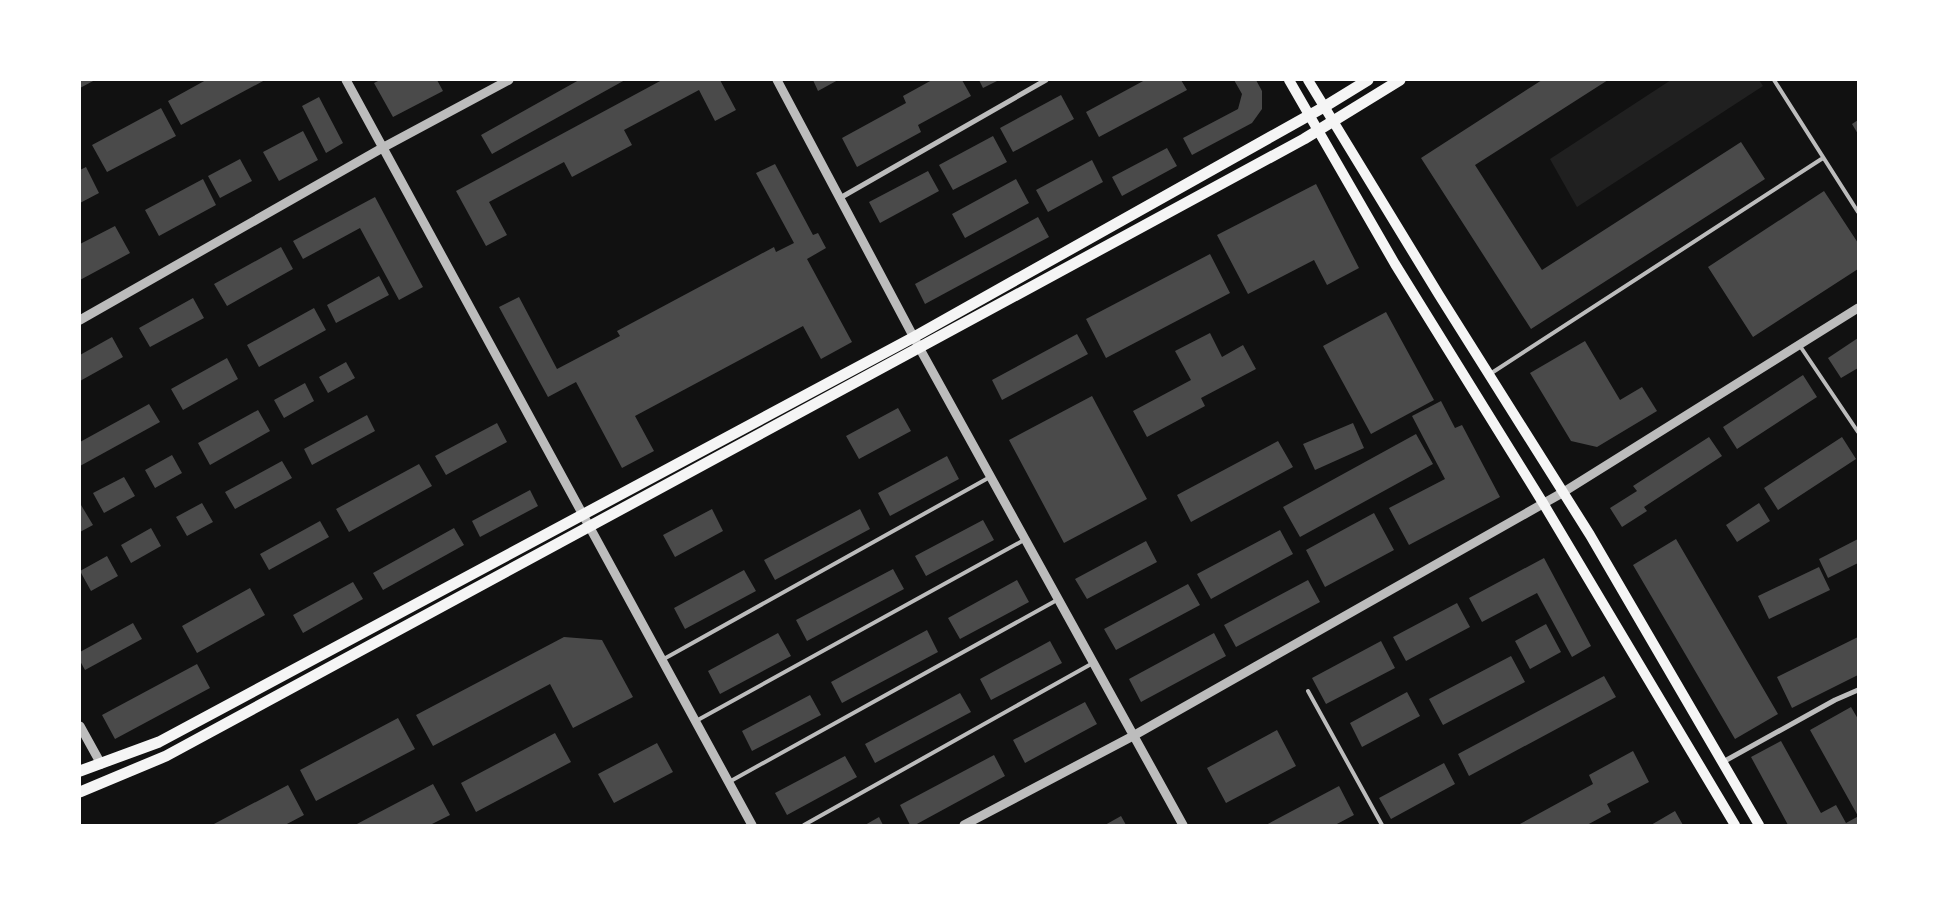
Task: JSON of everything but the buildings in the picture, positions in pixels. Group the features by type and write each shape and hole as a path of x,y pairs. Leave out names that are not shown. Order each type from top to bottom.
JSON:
{"main road":[{"path":"1289,80 1395,264 1543,503 1735,825"},
{"path":"1308,80 1488,375 1590,535 1759,825"},
{"path":"80,771 159,742 582,513 914,337 1310,115 1368,80"},
{"path":"80,792 166,756 920,349 1319,131 1400,80"}],"street":[{"path":"346,80 752,825"},
{"path":"80,320 384,147 509,80"},
{"path":"777,80 920,349 1183,825"},
{"path":"840,198 1046,80"},
{"path":"964,825 1133,736 1562,493 1858,308"},
{"path":"1723,762 1835,700 1858,690"},
{"path":"80,726 101,764"}],"lane":[{"path":"1774,80 1858,212"},
{"path":"1488,375 1823,158"},
{"path":"1800,346 1858,432"},
{"path":"662,660 991,477"},
{"path":"696,721 1025,540"},
{"path":"729,782 1058,600"},
{"path":"804,825 1093,663"},
{"path":"1308,691 1382,825"}],"shaded area":[{"path":"1671,80 1759,80 1763,86 1577,207 1550,159"}]}
